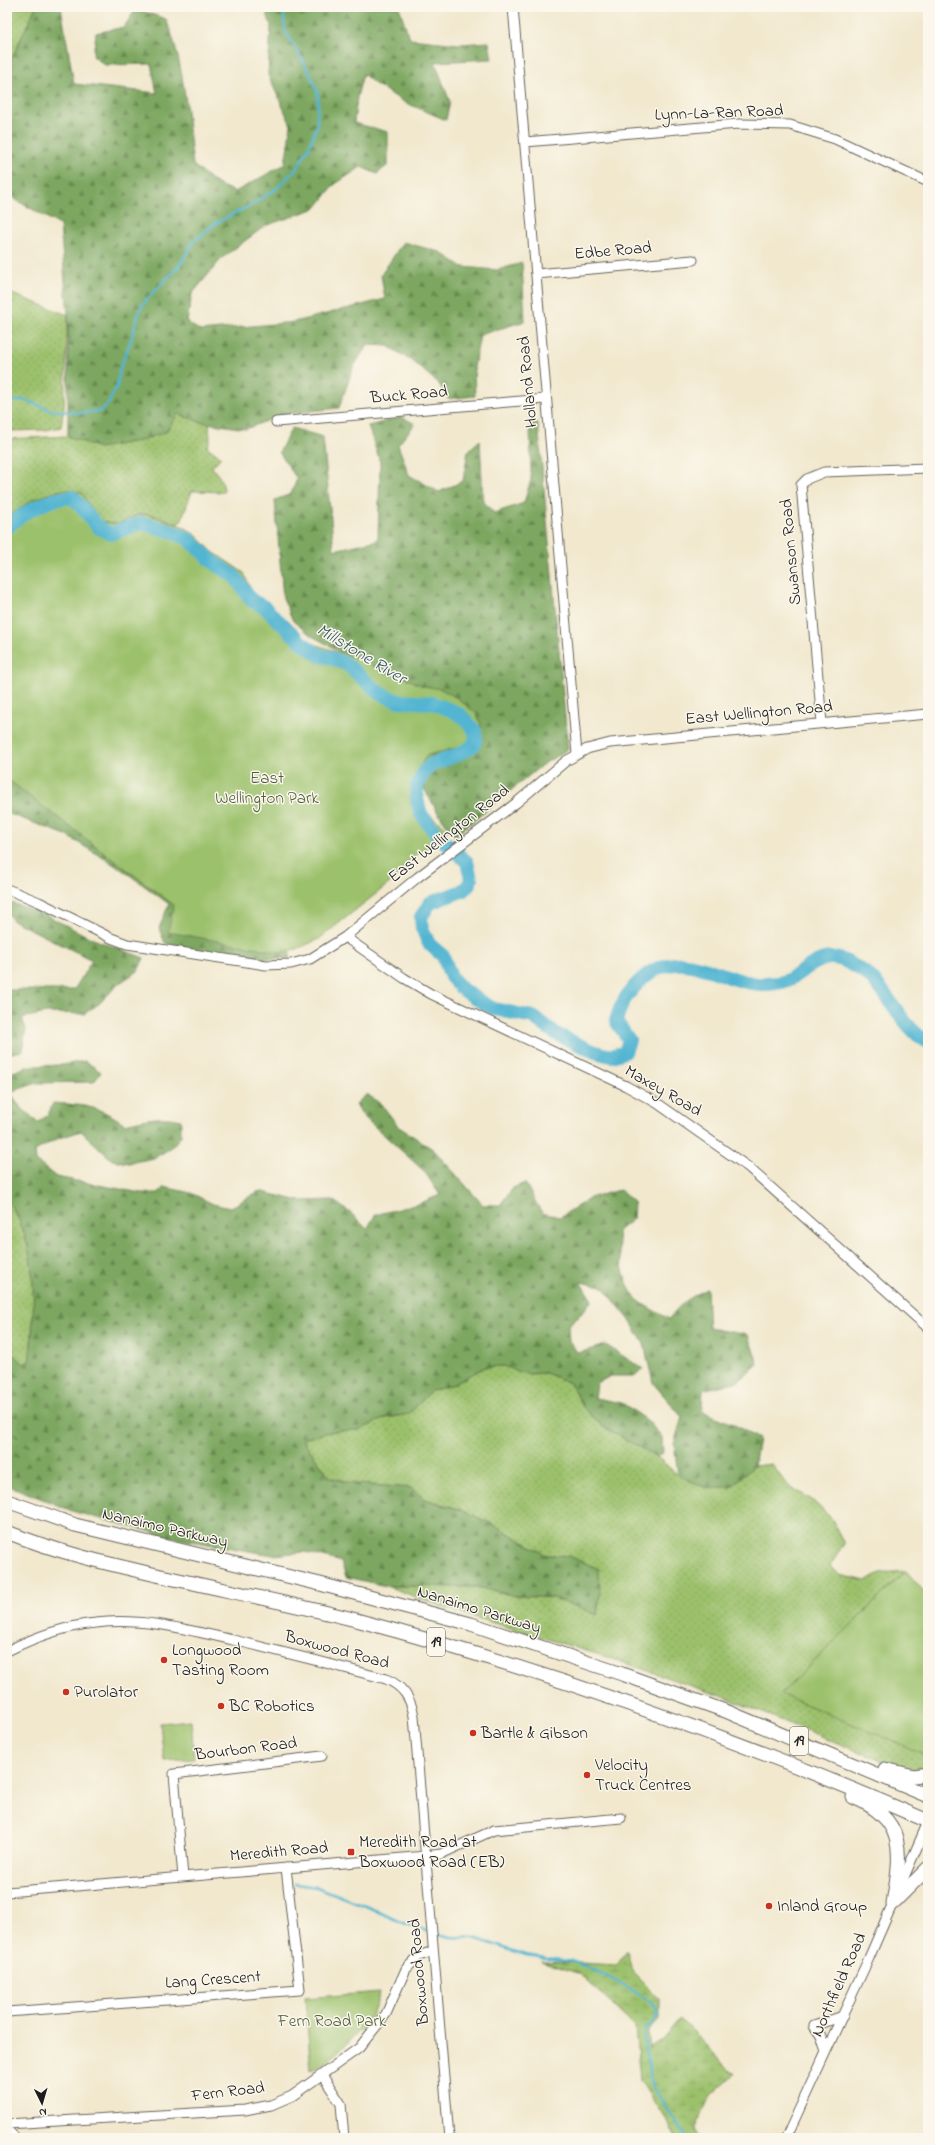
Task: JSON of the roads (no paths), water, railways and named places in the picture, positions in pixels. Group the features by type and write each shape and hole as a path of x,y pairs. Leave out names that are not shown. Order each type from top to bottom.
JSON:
{"highway":[{"name":"Nanaimo Parkway","path":"7,1501 75,1525 320,1584 471,1624 669,1690 775,1731 928,1796"},
{"name":"19","path":"7,1532 25,1539 113,1565 336,1615 490,1657 645,1708 797,1765 928,1822"},
{"path":"669,1690 710,1699 900,1774 914,1776 928,1774"},
{"path":"645,1708 680,1728 808,1777 859,1799 875,1809 893,1830 899,1845 900,1861 893,1903"},
{"path":"893,1903 928,1868"}],"street":[{"name":"Holland Road","path":"513,7 536,274 545,399 577,754"},
{"name":"Lynn-La-Ran Road","path":"525,142 738,124 790,125 835,139 928,182"},
{"name":"Edbe Road","path":"536,274 693,260"},
{"name":"Buck Road","path":"276,422 545,399"},
{"name":"Swanson Road","path":"822,723 801,485 806,479 824,472 928,468"},
{"name":"East Wellington Road","path":"7,889 39,902 111,938 127,944 239,962 274,966 301,962 321,954 345,937 448,854 516,803 561,765 577,754 602,744 928,714"},
{"name":"Maxey Road","path":"345,937 398,974 431,994 626,1086 657,1103 696,1128 748,1167 928,1328"},
{"name":"Boxwood Road","path":"7,1650 53,1631 96,1622 134,1622 156,1624 201,1633 288,1653 386,1678 396,1683 411,1701 414,1716 449,2138"},
{"name":"Bourbon Road","path":"183,1877 174,1774 322,1756"},
{"name":"Meredith Road","path":"7,1892 426,1856 441,1854 494,1830 621,1818"},
{"name":"Northfield Road","path":"786,2138 843,2016 928,1822"},
{"name":"Lang Crescent","path":"7,2012 300,1990 286,1868"},
{"name":"Fern Road","path":"7,2124 245,2110 271,2105 292,2096 359,2048 386,2014 406,1969 419,1956 433,1951"},
{"path":"826,2051 821,2036 814,2026 843,2016"},
{"path":"322,2075 340,2104 344,2138"},
{"path":"7,2130 16,2138"}],"waterway":[{"path":"7,402 25,400 51,410 80,413 101,411 108,404 117,386 120,368 131,340 140,309 147,299 179,266 194,241 216,223 251,205 275,190 297,168 309,147 317,125 317,90 308,70 285,30 283,7"},
{"name":"Millstone River","path":"7,528 21,516 37,506 55,500 73,497 99,528 111,534 141,523 167,530 187,538 213,562 235,577 251,600 264,607 301,642 320,656 329,657 346,664 377,691 388,697 398,701 432,703 462,716 475,731 476,739 473,746 457,755 431,765 424,771 417,786 417,800 421,814 436,834 467,862 471,879 468,886 462,891 430,903 421,917 422,928 429,944 443,956 451,977 462,989 494,1009 533,1017 558,1035 595,1052 611,1056 625,1052 629,1040 616,1021 623,1002 643,978 659,968 674,964 689,965 704,968 751,983 767,984 779,983 788,980 817,962 823,959 831,958 847,962 859,968 870,977 882,990 906,1023 920,1037 928,1042"},
{"path":"295,1884 317,1887 366,1906 398,1921 430,1932"},
{"path":"434,1933 451,1937 474,1938 525,1955 574,1962 614,1979 653,2003 659,2013 654,2023 645,2030 645,2048 653,2088 661,2097 669,2113 684,2133 685,2138"}],"place":[{"name":"Longwood Tasting Room","path":"164,1660"},
{"name":"Purolator","path":"66,1692"},
{"name":"BC Robotics","path":"221,1706"},
{"name":"Bartle & Gibson","path":"473,1733"},
{"name":"Velocity Truck Centres","path":"587,1775"},
{"name":"Meredith Road at Boxwood Road (EB)","path":"351,1852"},
{"name":"Inland Group","path":"769,1906"}],"park label":[{"name":"East Wellington Park","path":"267,788"},
{"name":"Fern Road Park","path":"332,2021"}]}
